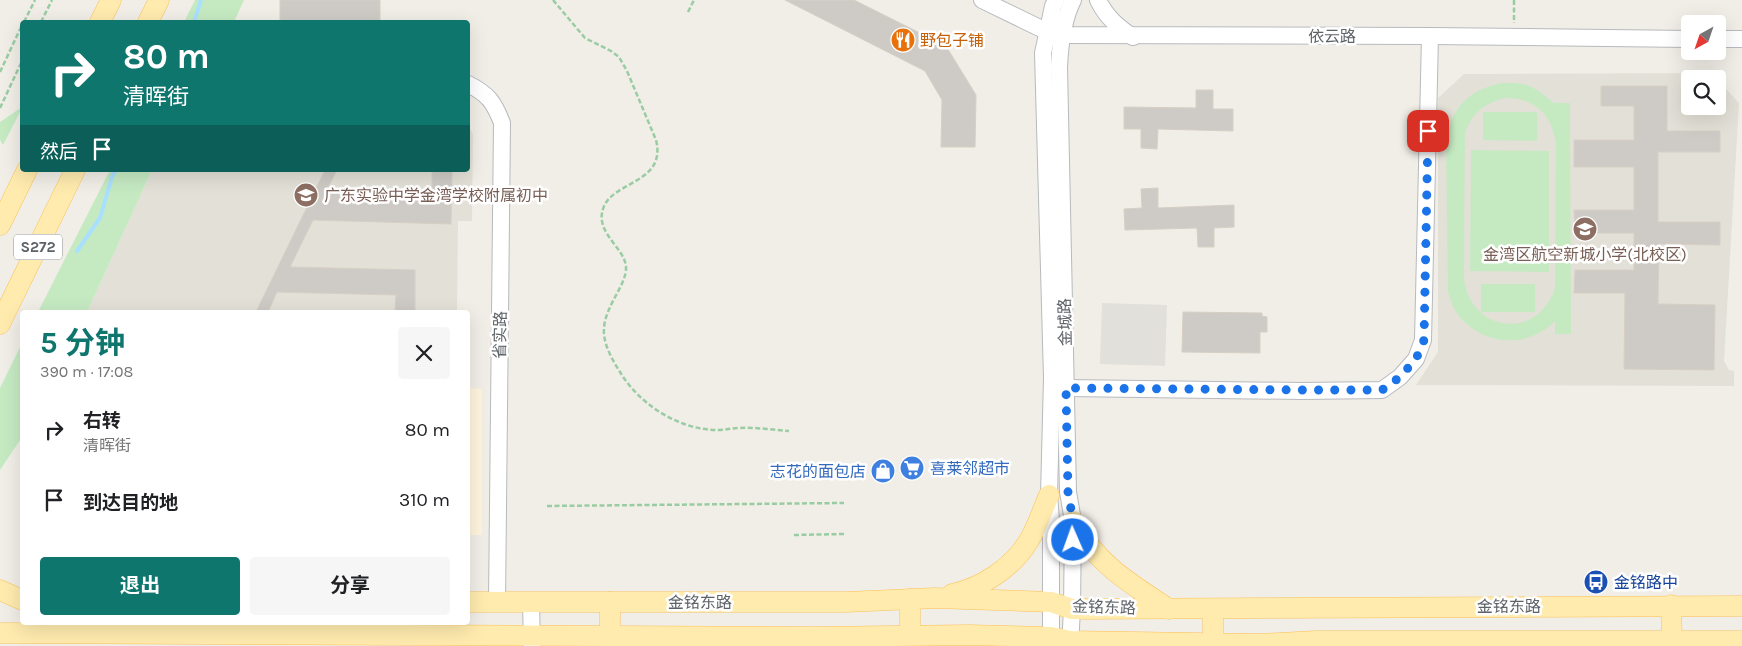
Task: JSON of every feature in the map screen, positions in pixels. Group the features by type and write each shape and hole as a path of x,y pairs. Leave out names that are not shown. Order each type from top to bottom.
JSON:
{"main road":[{"path":"101,20 111,0"},
{"path":"149,20 159,0"},
{"name":"S272","path":"0,225 26,172"},
{"name":"S272","path":"0,324 75,172"},
{"path":"935,598 977,586 998,573 1015,559 1028,542 1049,496"},
{"path":"1073,521 1093,552 1106,565 1126,582 1169,609"},
{"path":"0,590 20,599"},
{"name":"金铭东路","path":"470,602 836,602 935,598 1052,602 1072,609 1742,606"},
{"path":"910,599 910,636"},
{"path":"0,600 20,600"},
{"path":"610,602 610,636"},
{"path":"1671,606 1672,641"},
{"path":"1213,608 1213,644"},
{"path":"8,637 459,629 532,641 610,636 814,637 936,635 1060,642 1185,645 1325,641 1742,641"},
{"path":"936,635 955,646"}],"street":[{"name":"依云路","path":"982,0 1055,34 1133,37 1430,36 1681,39"},
{"name":"金城路","path":"1056,0 1053,6 1059,67 1068,492 1073,521 1072,609 1060,642"},
{"name":"金城路","path":"1060,642 1052,602 1049,496 1052,378 1043,54 1073,0"},
{"path":"1098,0 1102,9 1116,25 1133,37"},
{"path":"1066,388 1382,390 1400,377 1416,359 1424,340 1430,36"},
{"path":"1726,39 1742,39"},
{"name":"省实路","path":"470,85 483,92 495,105 502,123 497,602"},
{"path":"531,602 532,641"}],"path":[{"path":"25,20 35,0"},
{"path":"42,20 52,0"},
{"path":"553,0 585,38 611,51 619,58 627,71 659,149 649,172 614,195 606,202 602,210 606,235 624,260 626,267 624,279 606,314 604,334 616,365 626,383 642,399 662,414 689,425 716,430 741,428 789,431"},
{"path":"688,12 694,0"},
{"path":"1514,0 1515,37"},
{"path":"0,72 20,30"},
{"path":"0,108 20,65"},
{"path":"547,506 844,503"},
{"path":"794,535 845,534"}],"shaded area":[{"name":"金湾区航空新城小学(北校区)","path":"1681,73 1681,115 1726,115 1726,89 1739,103 1724,361 1729,370 1734,371 1734,386 1416,385 1438,352 1438,98 1464,74"},
{"name":"广东实验中学金湾学校附属初中","path":"470,129 473,134 472,221 458,221 457,310 88,310 151,172 470,172"},
{"path":"1102,303 1167,305 1165,366 1100,364"},
{"path":"470,388 482,389 482,535 470,535"}],"green space":[{"path":"195,0 244,0 235,20 185,20"},
{"path":"1502,83 1527,85 1539,91 1554,103 1570,103 1571,334 1555,334 1555,321 1544,330 1519,340 1493,338 1469,326 1459,316 1448,292 1446,144 1448,132 1456,111 1462,103 1470,96 1490,86","holes":["1505,98 1525,101 1540,110 1551,124 1554,133 1556,144 1555,288 1546,305 1534,317 1520,323 1505,324 1491,319 1478,310 1469,296 1464,278 1465,134 1479,110 1497,100"]},
{"path":"20,108 3,145 0,140 0,122"},
{"path":"1483,112 1537,112 1537,141 1483,140"},
{"path":"1471,150 1549,151 1549,272 1470,271"},
{"path":"109,172 151,172 88,310 39,310"},
{"path":"1481,284 1535,284 1535,312 1481,312"},
{"path":"20,347 20,440 0,470 0,388"}],"building":[{"path":"280,0 380,0 380,20 280,20"},
{"path":"785,0 854,0 946,46 976,95 975,147 941,147 942,100 925,71"},
{"path":"1601,86 1667,86 1667,131 1720,131 1720,152 1658,152 1658,222 1720,222 1720,245 1659,244 1658,304 1715,305 1714,370 1624,369 1625,293 1574,293 1575,270 1634,270 1634,233 1575,233 1574,210 1634,210 1634,167 1574,167 1574,140 1634,140 1634,106 1601,106"},
{"path":"1196,90 1213,90 1213,109 1233,109 1233,131 1158,129 1157,149 1141,148 1141,129 1124,129 1124,107 1196,108"},
{"path":"324,172 336,172 325,193 432,197 432,172 452,172 451,224 313,220 290,267 415,270 415,310 395,310 396,295 277,292 269,310 257,310"},
{"path":"1158,188 1158,208 1234,205 1234,227 1214,228 1214,247 1198,247 1197,228 1125,230 1124,209 1142,208 1141,189"},
{"path":"1183,312 1262,313 1262,316 1267,317 1267,332 1260,332 1260,353 1182,352"}],"waterway":[{"path":"195,20 201,0"},
{"path":"77,251 100,218 115,172"}],"place":[{"name":"野包子铺","path":"903,40"},
{"name":"广东实验中学金湾学校附属初中","path":"306,195"},
{"name":"金湾区航空新城小学(北校区)","path":"1585,229"},
{"name":"喜莱邻超市","path":"912,468"},
{"name":"志花的面包店","path":"883,471"},
{"name":"金铭路中","path":"1596,582"}],"route":[{"path":"1073,540 1073,521 1068,492 1066,388 1382,390 1400,377 1416,359 1424,340 1428,131"}]}
